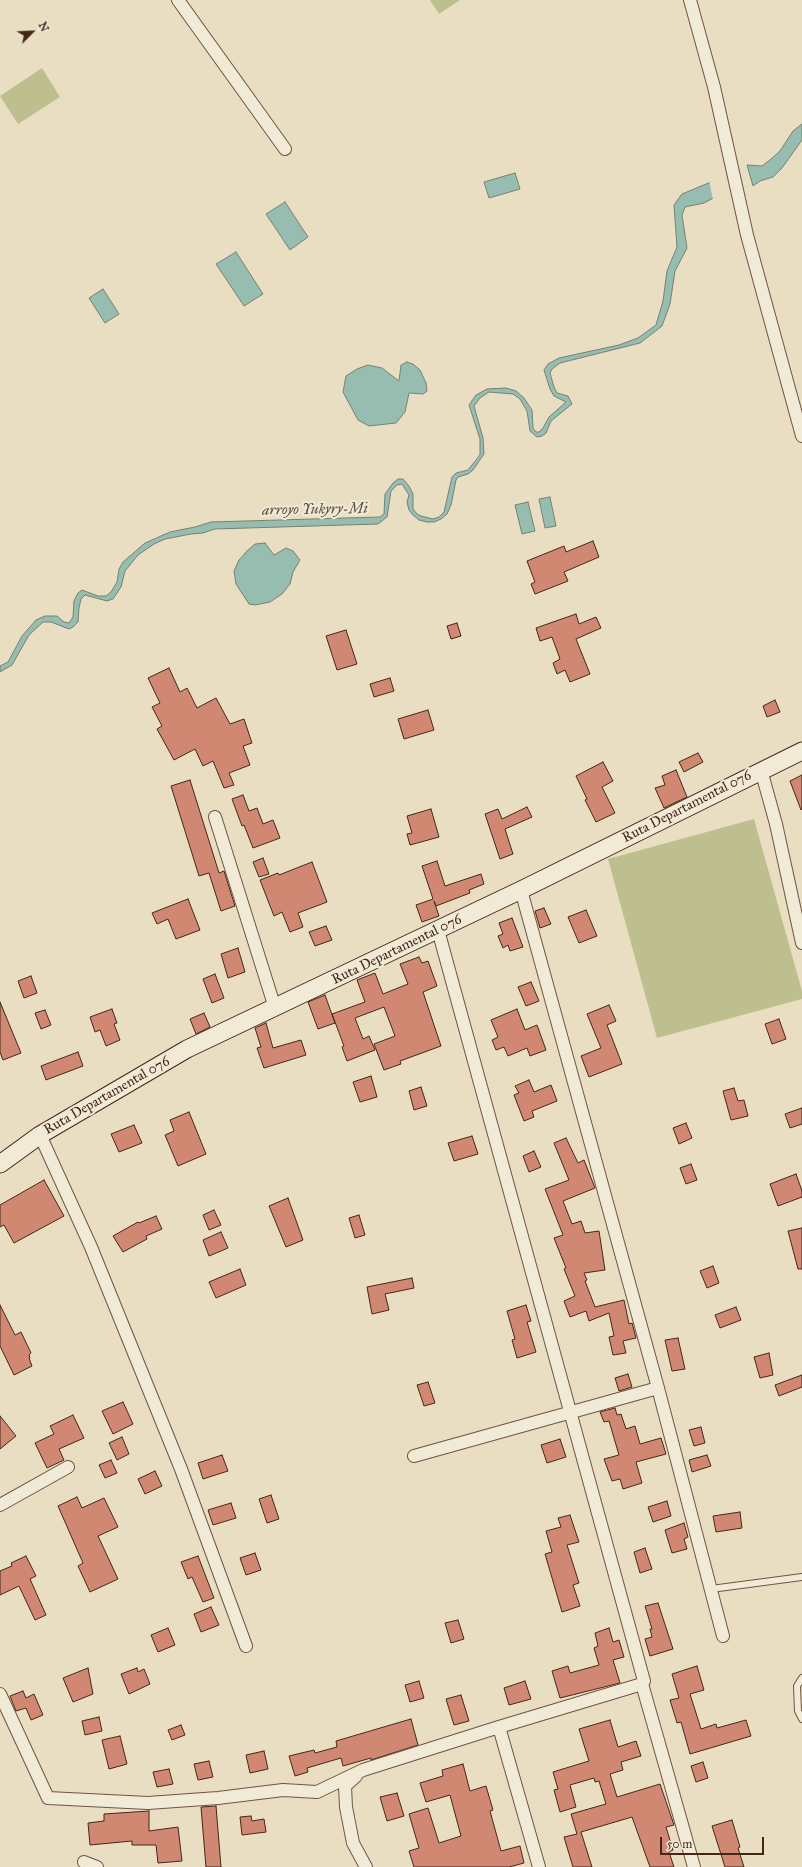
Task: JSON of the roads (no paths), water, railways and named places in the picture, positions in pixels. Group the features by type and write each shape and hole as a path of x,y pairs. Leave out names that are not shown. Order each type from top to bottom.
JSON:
{"main road":[{"name":"Ruta Departamental 076","path":"0,1164 40,1135 187,1049 521,890 802,751"}],"street":[{"path":"178,0 285,149"},
{"path":"690,0 714,87 747,235 802,436"},
{"path":"761,770 776,824 802,943"},
{"path":"216,817 275,1008"},
{"path":"521,890 658,1388 724,1636"},
{"path":"438,930 644,1681 642,1684 694,1867"},
{"path":"40,1135 91,1247 181,1469 246,1646"},
{"path":"414,1456 658,1388"},
{"path":"0,1505 68,1467"},
{"path":"0,1694 48,1798 148,1803 218,1798 283,1790 317,1792 363,1770 642,1684"},
{"path":"499,1727 539,1867"},
{"path":"363,1770 345,1786 346,1807 354,1843 366,1867"},
{"path":"84,1862 97,1867"}],"lane":[{"path":"711,1588 802,1577"},
{"path":"802,1678 797,1686 798,1710 802,1719"}],"water":[{"path":"802,124 802,140 782,168 773,177 760,181 753,186 747,165 762,166 780,151 793,131"},
{"path":"515,173 520,189 489,198 484,182"},
{"path":"711,182 717,196 704,203 685,207 682,215 687,248 675,271 670,304 662,326 640,343 560,363 552,369 550,373 557,393 568,396 572,404 551,421 546,433 542,436 537,437 530,431 527,411 520,399 513,394 489,392 480,398 474,406 483,438 484,454 473,470 468,474 458,477 456,480 451,505 447,514 441,519 434,522 427,522 419,520 413,515 409,510 407,502 409,495 402,484 397,485 391,491 387,517 378,524 215,529 203,533 165,539 154,544 138,555 125,571 121,587 113,599 107,601 85,595 81,599 78,622 69,629 51,622 43,622 29,635 12,665 0,672 0,666 8,662 22,636 36,620 45,616 57,616 64,622 69,623 73,617 74,601 78,593 82,590 98,596 106,596 111,592 117,582 119,569 123,562 145,543 170,532 211,522 380,517 384,514 385,494 398,479 403,479 409,486 413,494 413,509 417,514 433,519 439,517 444,512 452,477 456,473 468,470 480,455 480,439 469,405 476,395 487,389 506,388 516,391 524,398 532,410 533,428 536,432 539,432 549,417 566,402 554,396 550,389 544,370 548,364 559,358 619,345 638,338 656,325 663,301 667,271 677,247 674,205 682,194"},
{"path":"285,202 308,237 290,250 266,214"},
{"path":"236,252 263,294 244,306 216,264"},
{"path":"103,289 119,314 105,323 89,298"},
{"path":"407,362 413,364 420,370 426,383 427,391 423,394 409,393 405,412 396,423 369,426 358,420 343,392 346,376 357,369 368,365 382,368 399,381 401,365"},
{"path":"550,497 556,526 545,528 539,499"},
{"path":"528,502 535,531 522,534 515,505"},
{"path":"265,543 274,555 286,548 293,551 300,560 293,572 290,584 282,594 270,602 255,605 249,604 236,584 234,571 239,560 247,551 255,544"}],"water label":[{"name":"arroyo Yukyry-Mi","path":"315,510"}]}
